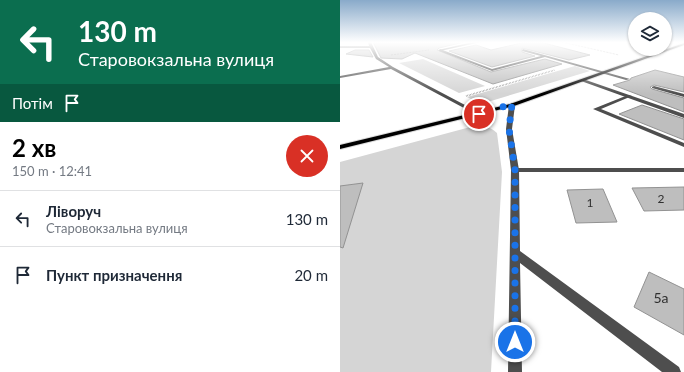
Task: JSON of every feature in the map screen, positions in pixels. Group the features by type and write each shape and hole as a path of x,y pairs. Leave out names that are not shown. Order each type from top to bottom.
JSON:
{"main road":[{"path":"340,147 479,114 605,73 639,60"}],"street":[{"path":"379,59 392,68 479,114"},
{"path":"464,59 492,70 532,59"},
{"path":"558,59 628,80"},
{"path":"340,77 392,68"},
{"path":"583,80 684,116"},
{"path":"654,87 684,96"},
{"path":"630,96 596,109 684,145"},
{"path":"512,104 509,129 515,170 515,372"},
{"path":"515,170 684,170"},
{"path":"515,253 674,372"}],"path":[{"path":"453,99 575,64"}],"shaded area":[{"path":"424,59 485,86 459,93 399,63"},
{"path":"575,66 590,71 481,104 467,97"},
{"path":"474,126 483,126 497,133 502,172 491,372 340,372 340,162"}],"building":[{"path":"431,59 460,59 491,72 544,59 562,64 493,84"},
{"path":"471,59 522,59 492,67"},
{"path":"655,70 684,77 684,92 654,85 650,87 652,89 684,98 684,112 613,85"},
{"path":"642,105 684,119 684,140 619,114"},
{"path":"363,183 343,248 340,247 340,186"},
{"path":"684,187 684,210 644,211 632,188"},
{"path":"603,189 617,222 576,223 567,190"},
{"path":"649,272 684,289 684,335 634,307"}],"route":[{"path":"479,114 512,104 509,129 515,170 515,342"}]}
